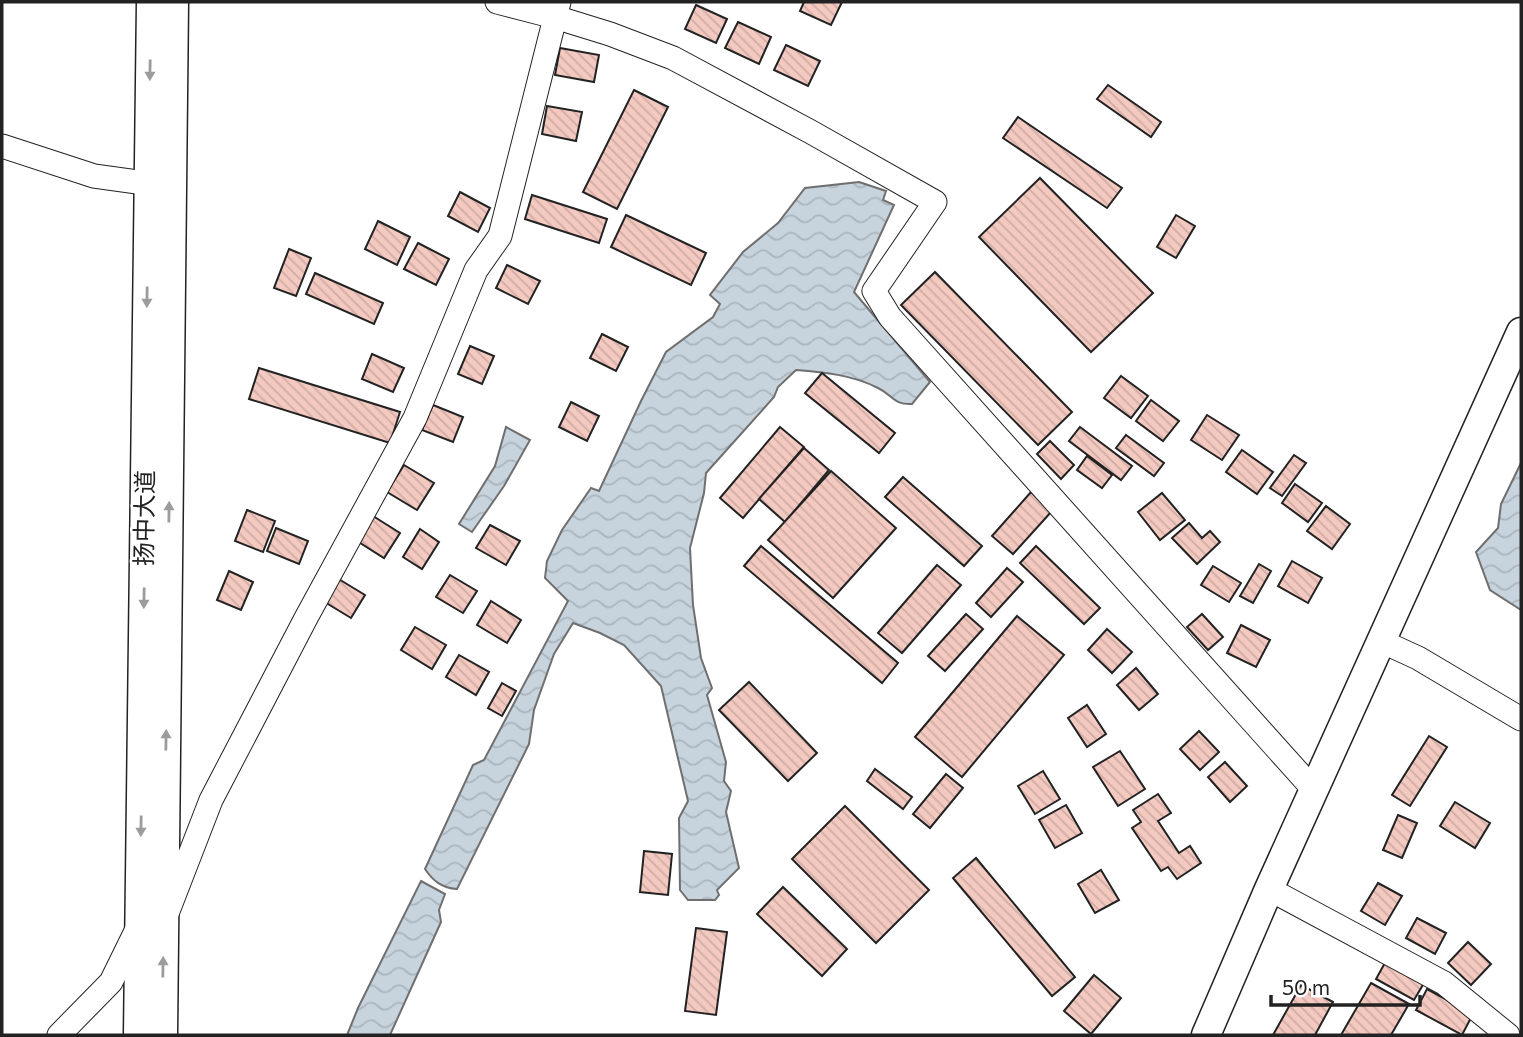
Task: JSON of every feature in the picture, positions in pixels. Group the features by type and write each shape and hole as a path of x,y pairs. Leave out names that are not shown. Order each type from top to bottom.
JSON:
{"main road":[{"name":"扬中大道","path":"151,2 161,185"},
{"name":"扬中大道","path":"163,1035 152,922 161,185 174,2"},
{"path":"1206,1035 1269,889 1521,332"},
{"name":"扬中大道","path":"138,1035 152,922"}],"street":[{"path":"497,2 557,9 610,34 673,58 936,202 874,291 890,317 1314,790"},
{"path":"60,1035 111,982 152,922 211,800 415,418 476,270 500,236 557,9"},
{"path":"2,146 93,176 161,185"},
{"path":"1381,641 1418,658 1521,719"},
{"path":"1269,889 1444,984 1508,1035"}],"water":[{"path":"859,182 886,191 883,200 894,205 854,292 930,382 912,404 906,404 858,380 796,370 778,387 774,397 706,473 704,493 690,548 693,605 701,658 712,688 707,695 726,762 724,781 731,791 726,812 739,868 717,890 719,895 715,900 688,900 680,890 679,818 688,801 661,686 624,645 573,623 554,654 534,710 529,744 457,889 438,883 425,869 473,765 484,760 568,601 545,578 547,561 562,530 591,488 599,491 666,352 713,317 720,304 710,295 743,252 778,223 805,188"},
{"path":"506,427 530,440 504,486 472,532 459,524 495,466"},
{"path":"1521,463 1521,610 1490,590 1476,552 1498,528 1501,504"},
{"path":"421,881 445,894 439,910 441,922 390,1035 347,1035 358,1008"}],"building":[{"path":"804,2 842,2 831,25 800,11"},
{"path":"696,5 727,19 716,43 685,29"},
{"path":"738,22 771,37 759,64 725,48"},
{"path":"786,45 820,61 808,86 774,70"},
{"path":"560,48 599,55 594,82 555,75"},
{"path":"1108,85 1161,122 1151,137 1097,99"},
{"path":"634,90 668,107 617,209 583,192"},
{"path":"547,106 582,112 576,141 542,134"},
{"path":"1018,117 1122,188 1107,208 1003,138"},
{"path":"1040,178 1153,293 1091,352 979,237"},
{"path":"460,192 490,208 478,232 448,216"},
{"path":"532,195 607,219 599,243 525,219"},
{"path":"626,215 706,253 691,285 611,247"},
{"path":"1176,215 1195,226 1176,258 1157,247"},
{"path":"378,221 410,237 397,265 365,249"},
{"path":"418,243 449,259 436,285 404,269"},
{"path":"289,249 311,258 296,296 274,288"},
{"path":"507,265 540,281 528,304 496,288"},
{"path":"935,272 1072,412 1038,445 901,305"},
{"path":"315,273 383,303 374,324 306,294"},
{"path":"602,334 628,347 616,371 590,358"},
{"path":"470,346 494,356 482,384 458,374"},
{"path":"372,354 404,368 393,392 362,379"},
{"path":"259,368 400,412 390,443 249,399"},
{"path":"822,373 895,433 879,453 805,393"},
{"path":"1121,376 1148,396 1131,418 1104,398"},
{"path":"1151,400 1179,421 1163,441 1136,421"},
{"path":"571,402 599,416 587,441 559,427"},
{"path":"433,405 463,417 453,442 422,430"},
{"path":"1207,415 1239,435 1222,460 1191,440"},
{"path":"780,427 804,447 743,518 720,498"},
{"path":"1080,427 1132,466 1121,480 1069,441"},
{"path":"1126,435 1164,463 1154,476 1116,448"},
{"path":"1050,441 1074,465 1061,479 1037,454"},
{"path":"804,448 829,470 785,522 759,499"},
{"path":"1242,450 1273,472 1257,494 1226,472"},
{"path":"1294,455 1306,463 1282,496 1270,488"},
{"path":"1087,456 1112,475 1102,488 1077,470"},
{"path":"404,465 434,483 417,510 387,492"},
{"path":"831,471 896,528 833,598 768,540"},
{"path":"903,477 982,546 964,566 885,497"},
{"path":"1295,484 1322,503 1308,522 1282,503"},
{"path":"1031,492 1052,511 1013,554 992,536"},
{"path":"1162,493 1185,520 1160,540 1138,512"},
{"path":"1326,506 1350,524 1332,549 1307,531"},
{"path":"247,510 275,521 263,552 235,541"},
{"path":"373,516 400,533 384,558 357,541"},
{"path":"1189,523 1202,538 1210,531 1220,542 1197,564 1172,538"},
{"path":"490,525 520,541 506,565 476,548"},
{"path":"276,528 308,541 299,564 267,551"},
{"path":"420,529 439,542 422,569 403,557"},
{"path":"761,546 898,663 882,683 744,566"},
{"path":"1036,546 1100,608 1084,624 1020,563"},
{"path":"1292,561 1322,578 1308,603 1278,586"},
{"path":"1259,564 1271,571 1253,603 1240,596"},
{"path":"937,565 961,585 902,653 878,633"},
{"path":"1213,566 1241,583 1229,602 1201,585"},
{"path":"1007,568 1023,582 991,617 976,603"},
{"path":"229,571 253,582 241,610 217,600"},
{"path":"450,575 477,591 463,613 436,597"},
{"path":"337,578 365,595 351,618 323,601"},
{"path":"491,601 521,620 507,643 477,625"},
{"path":"966,614 983,629 945,671 928,656"},
{"path":"1202,614 1223,637 1208,650 1187,627"},
{"path":"1017,616 1064,655 962,777 915,737"},
{"path":"1241,625 1270,640 1256,667 1227,653"},
{"path":"415,627 446,645 432,669 401,650"},
{"path":"1107,629 1132,652 1112,673 1088,650"},
{"path":"459,655 489,672 476,695 446,677"},
{"path":"1136,668 1158,694 1139,710 1117,685"},
{"path":"749,682 817,753 788,781 719,710"},
{"path":"502,683 516,691 502,716 488,708"},
{"path":"1087,705 1106,734 1087,747 1068,718"},
{"path":"1199,731 1219,752 1200,770 1180,749"},
{"path":"1429,736 1447,747 1410,806 1392,795"},
{"path":"1120,751 1145,789 1118,806 1093,767"},
{"path":"1225,762 1247,786 1230,802 1208,777"},
{"path":"875,769 912,797 903,809 867,781"},
{"path":"1043,771 1060,799 1035,814 1018,786"},
{"path":"946,774 963,788 930,828 913,814"},
{"path":"1158,794 1171,813 1158,821 1179,853 1190,846 1201,863 1177,879 1168,867 1161,871 1132,828 1141,822 1133,810"},
{"path":"1455,802 1490,823 1475,848 1440,826"},
{"path":"1066,805 1082,833 1055,848 1039,820"},
{"path":"845,806 929,890 876,943 792,859"},
{"path":"1398,815 1417,823 1402,858 1383,850"},
{"path":"644,851 672,854 668,895 640,892"},
{"path":"976,858 1075,977 1052,996 953,878"},
{"path":"1101,870 1119,900 1095,913 1078,884"},
{"path":"1378,883 1402,896 1385,925 1361,911"},
{"path":"783,887 847,949 822,976 757,914"},
{"path":"1417,918 1446,933 1435,954 1406,938"},
{"path":"696,928 727,932 716,1015 685,1011"},
{"path":"1468,942 1491,964 1471,985 1448,963"},
{"path":"1386,961 1424,983 1414,1000 1376,979"},
{"path":"1094,975 1121,998 1091,1034 1064,1011"},
{"path":"1371,983 1409,1004 1391,1035 1341,1035"},
{"path":"1301,985 1333,1002 1315,1035 1273,1035"},
{"path":"1427,989 1473,1014 1462,1035 1416,1010"}]}
